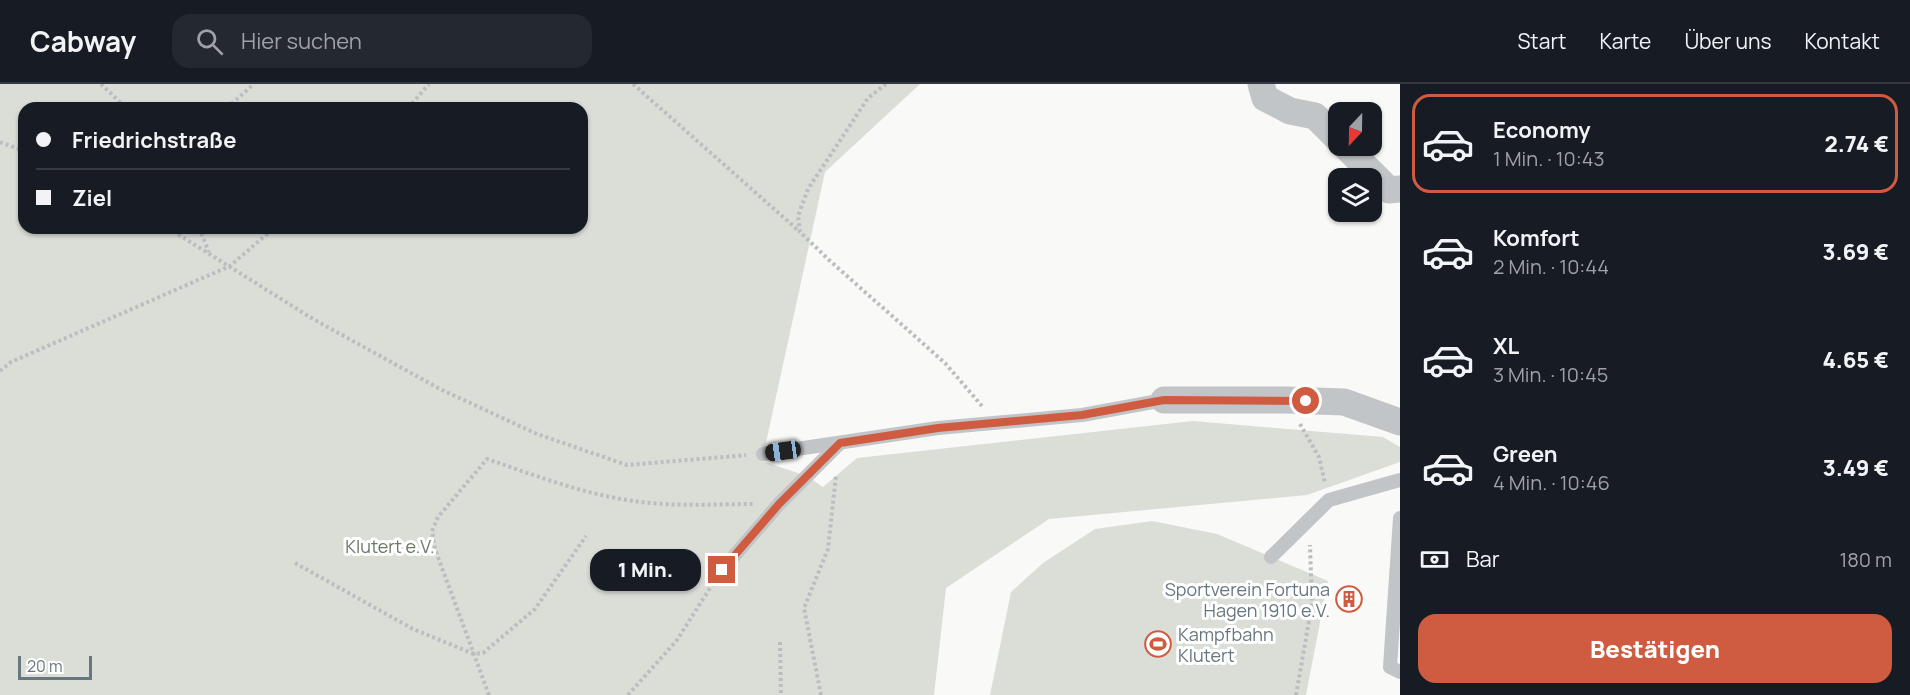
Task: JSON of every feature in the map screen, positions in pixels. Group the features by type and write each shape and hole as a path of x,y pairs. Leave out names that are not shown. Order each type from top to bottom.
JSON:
{"street":[{"path":"1261,84 1265,98 1290,111 1315,116 1328,129"},
{"path":"1354,156 1389,190 1400,189"},
{"path":"1164,400 1344,402 1400,422"}],"lane":[{"path":"763,454 938,428 1082,415 1164,400"},
{"path":"722,570 779,504 840,443"},
{"path":"1272,557 1329,500 1400,480"},
{"path":"1400,518 1390,666 1400,672"}],"path":[{"path":"101,84 120,102"},
{"path":"234,102 254,84"},
{"path":"413,102 429,84"},
{"path":"633,84 945,363 996,423"},
{"path":"800,232 798,216 808,189 868,98 886,84"},
{"path":"0,142 18,149"},
{"path":"178,234 313,319 440,389 537,434 627,465 763,454"},
{"path":"202,234 210,254"},
{"path":"0,371 12,362 230,266 267,234"},
{"path":"1287,400 1319,458 1329,500"},
{"path":"821,695 804,609 828,549 840,443"},
{"path":"489,695 435,549 432,531 438,518 487,459 563,484 634,501 779,504"},
{"path":"295,563 412,629 474,654 483,653 535,609 586,536"},
{"path":"1296,695 1312,604 1309,537"},
{"path":"628,695 677,640 722,570"},
{"path":"780,642 781,695"}],"green space":[{"name":"Klutert e.V.","path":"0,84 920,84 825,172 762,461 807,476 823,487 857,458 1193,421 1383,437 1400,447 1400,462 1307,495 1049,519 946,588 934,695 0,695"},
{"name":"Kampfbahn Klutert","path":"1152,521 1217,534 1328,581 1306,695 990,695 1011,592 1043,563 1095,529"}],"place":[{"name":"Sportverein Fortuna Hagen 1910 e.V.","path":"1349,599"},
{"name":"Kampfbahn Klutert","path":"1158,644"}],"route":[{"path":"722,570 779,504 840,443 938,428 1082,415 1164,400 1306,401"}]}
